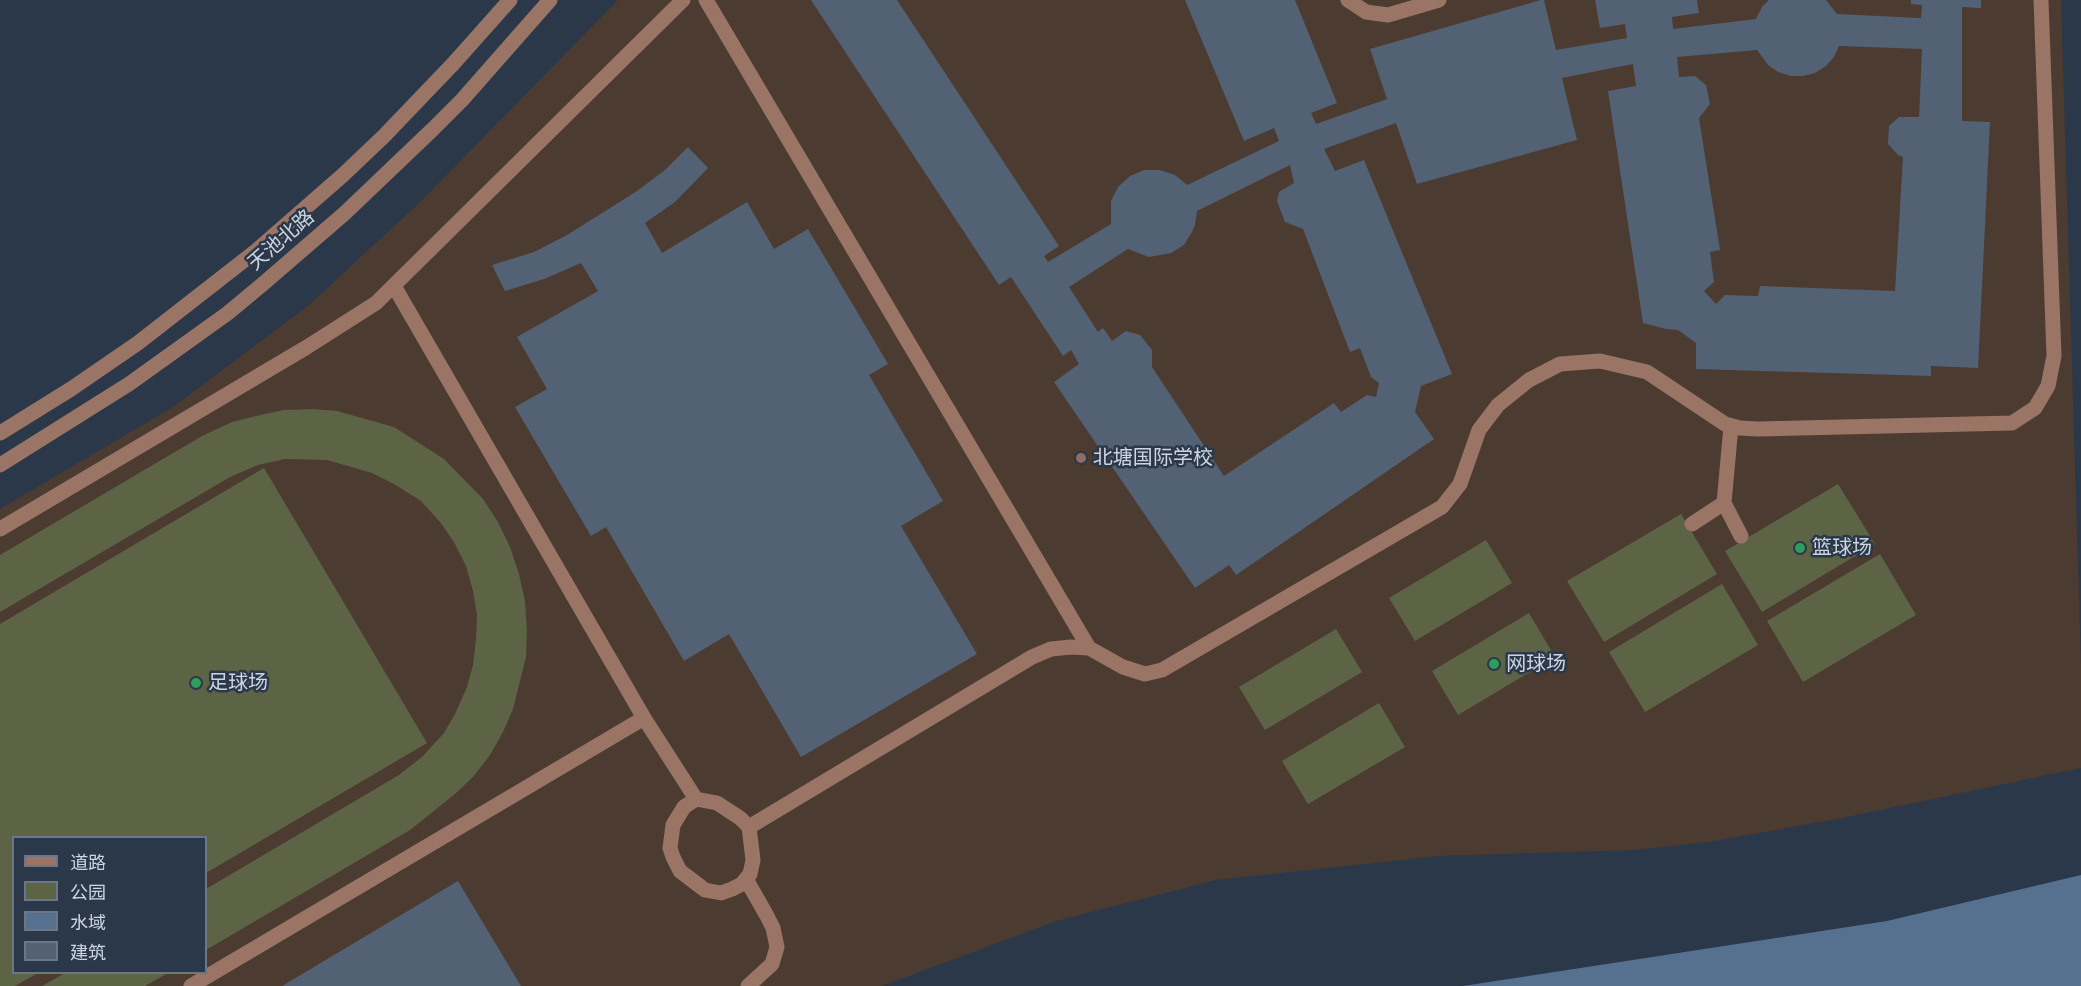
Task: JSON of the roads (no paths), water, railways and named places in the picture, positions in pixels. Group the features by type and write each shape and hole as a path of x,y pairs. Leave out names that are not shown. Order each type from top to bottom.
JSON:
{"street":[{"name":"天池北路","path":"0,434 138,343 256,251 384,136 510,0"},
{"name":"天池北路","path":"0,465 168,357 228,313 290,261 345,213 433,129 550,0"},
{"path":"0,529 348,322 376,303 684,0"},
{"path":"706,0 1089,648"},
{"path":"1348,0 1366,12 1388,15 1439,0"},
{"path":"749,827 1032,657 1051,649 1071,646 1089,648 1123,667 1145,674 1162,670 1442,507 1460,484 1479,430 1498,405 1529,380 1560,364 1600,361 1647,372 1731,426 1758,429 2012,423 2035,408 2048,386 2054,356 2041,0"},
{"path":"394,286 644,718 696,799 722,806 749,827 753,860 750,874 732,889 721,893 705,890 680,871 670,848 670,836 677,816 684,807 696,799"},
{"path":"1731,426 1724,503 1741,536"},
{"path":"1692,524 1724,503"},
{"path":"191,986 644,718"},
{"path":"746,879 773,928 777,947 772,964 765,973 748,986"}],"water":[{"path":"2081,875 2081,986 1463,986 1887,921"}],"place":[{"name":"北塘国际学校","path":"1081,458"},
{"name":"篮球场","path":"1800,548"},
{"name":"网球场","path":"1494,664"},
{"name":"足球场","path":"196,683"}]}
